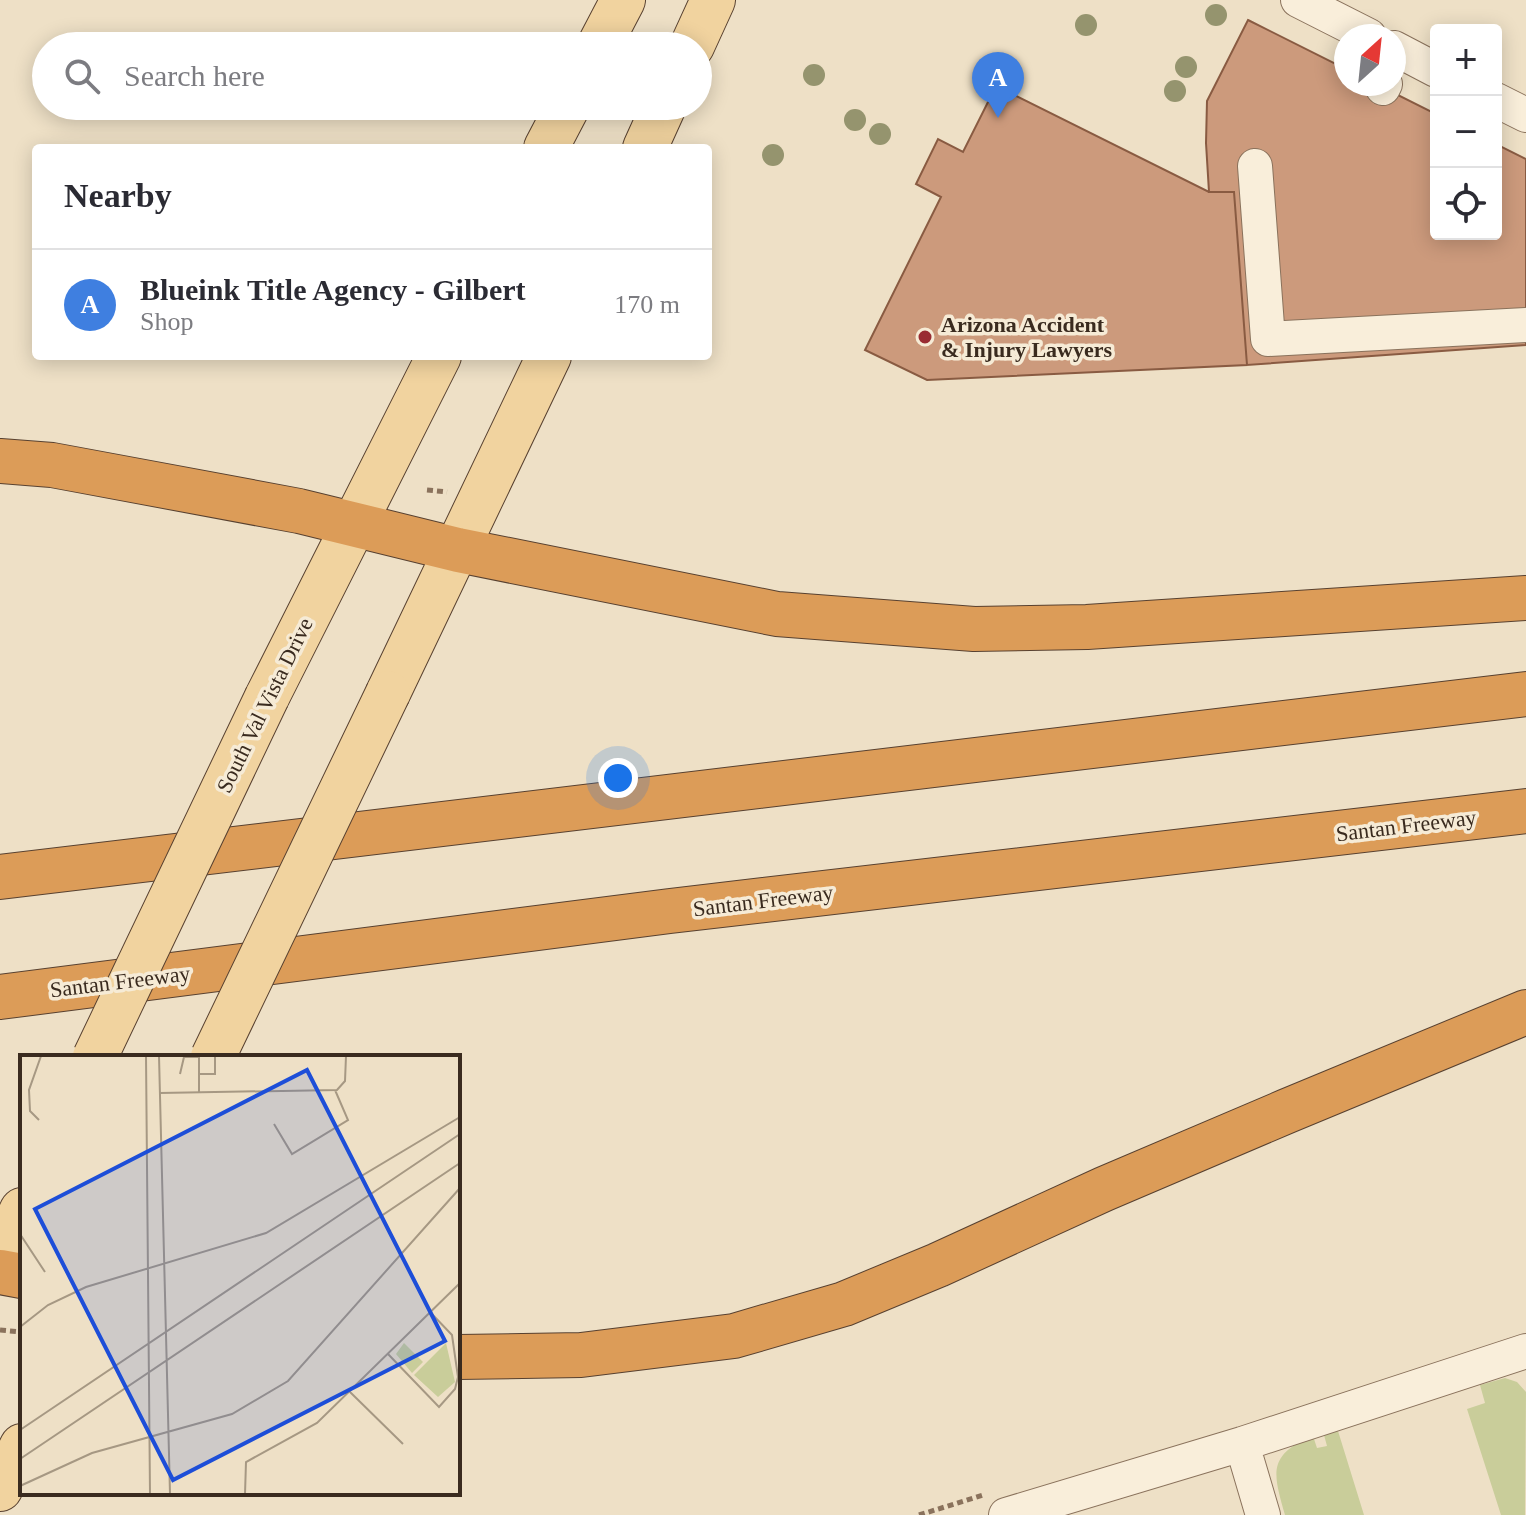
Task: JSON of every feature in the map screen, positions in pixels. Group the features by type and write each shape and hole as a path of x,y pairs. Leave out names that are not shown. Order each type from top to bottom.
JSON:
{"highway":[{"path":"0,461 52,465 299,511 458,550 777,614 974,629 1087,627 1526,598"},
{"path":"0,877 1526,694"},
{"name":"Santan Freeway","path":"0,997 685,909 1526,811"},
{"path":"460,1357 581,1355 734,1336 844,1304 1287,1111 1526,1012"},
{"path":"0,1272 20,1276"}],"main road":[{"path":"606,32 623,0"},
{"path":"698,32 713,0"},
{"path":"548,144 561,120"},
{"path":"647,144 658,120"},
{"name":"South Val Vista Drive","path":"96,1055 267,697 437,360"},
{"path":"214,1055 547,360"},
{"path":"0,1256 20,1214"},
{"path":"0,1489 20,1450"}],"street":[{"path":"1298,0 1345,24"},
{"path":"1406,69 1430,70"},
{"path":"1502,103 1526,115"},
{"path":"1255,166 1268,339 1526,325"},
{"path":"1006,1515 1242,1444 1525,1352"},
{"path":"1242,1444 1263,1515"}],"path":[{"path":"0,1330 20,1332"}],"green space":[{"path":"1505,1378 1517,1382 1526,1392 1525,1515 1501,1515 1467,1409 1485,1403 1480,1385"},
{"path":"1338,1431 1364,1515 1285,1515 1276,1477 1281,1458 1298,1443 1313,1436 1317,1448 1327,1446 1324,1435"}],"building":[{"path":"1248,20 1334,63 1334,96 1400,96 1430,111 1430,240 1502,240 1502,147 1526,159 1526,345 1247,365 1234,192 1209,192 1207,101"},
{"path":"996,86 1209,192 1234,192 1247,365 927,380 865,350 941,197 916,184 938,139 963,152"}],"place":[{"name":"Blueink Title Agency - Gilbert","path":"998,118"},
{"name":"Arizona Accident & Injury Lawyers","path":"925,337"}]}
